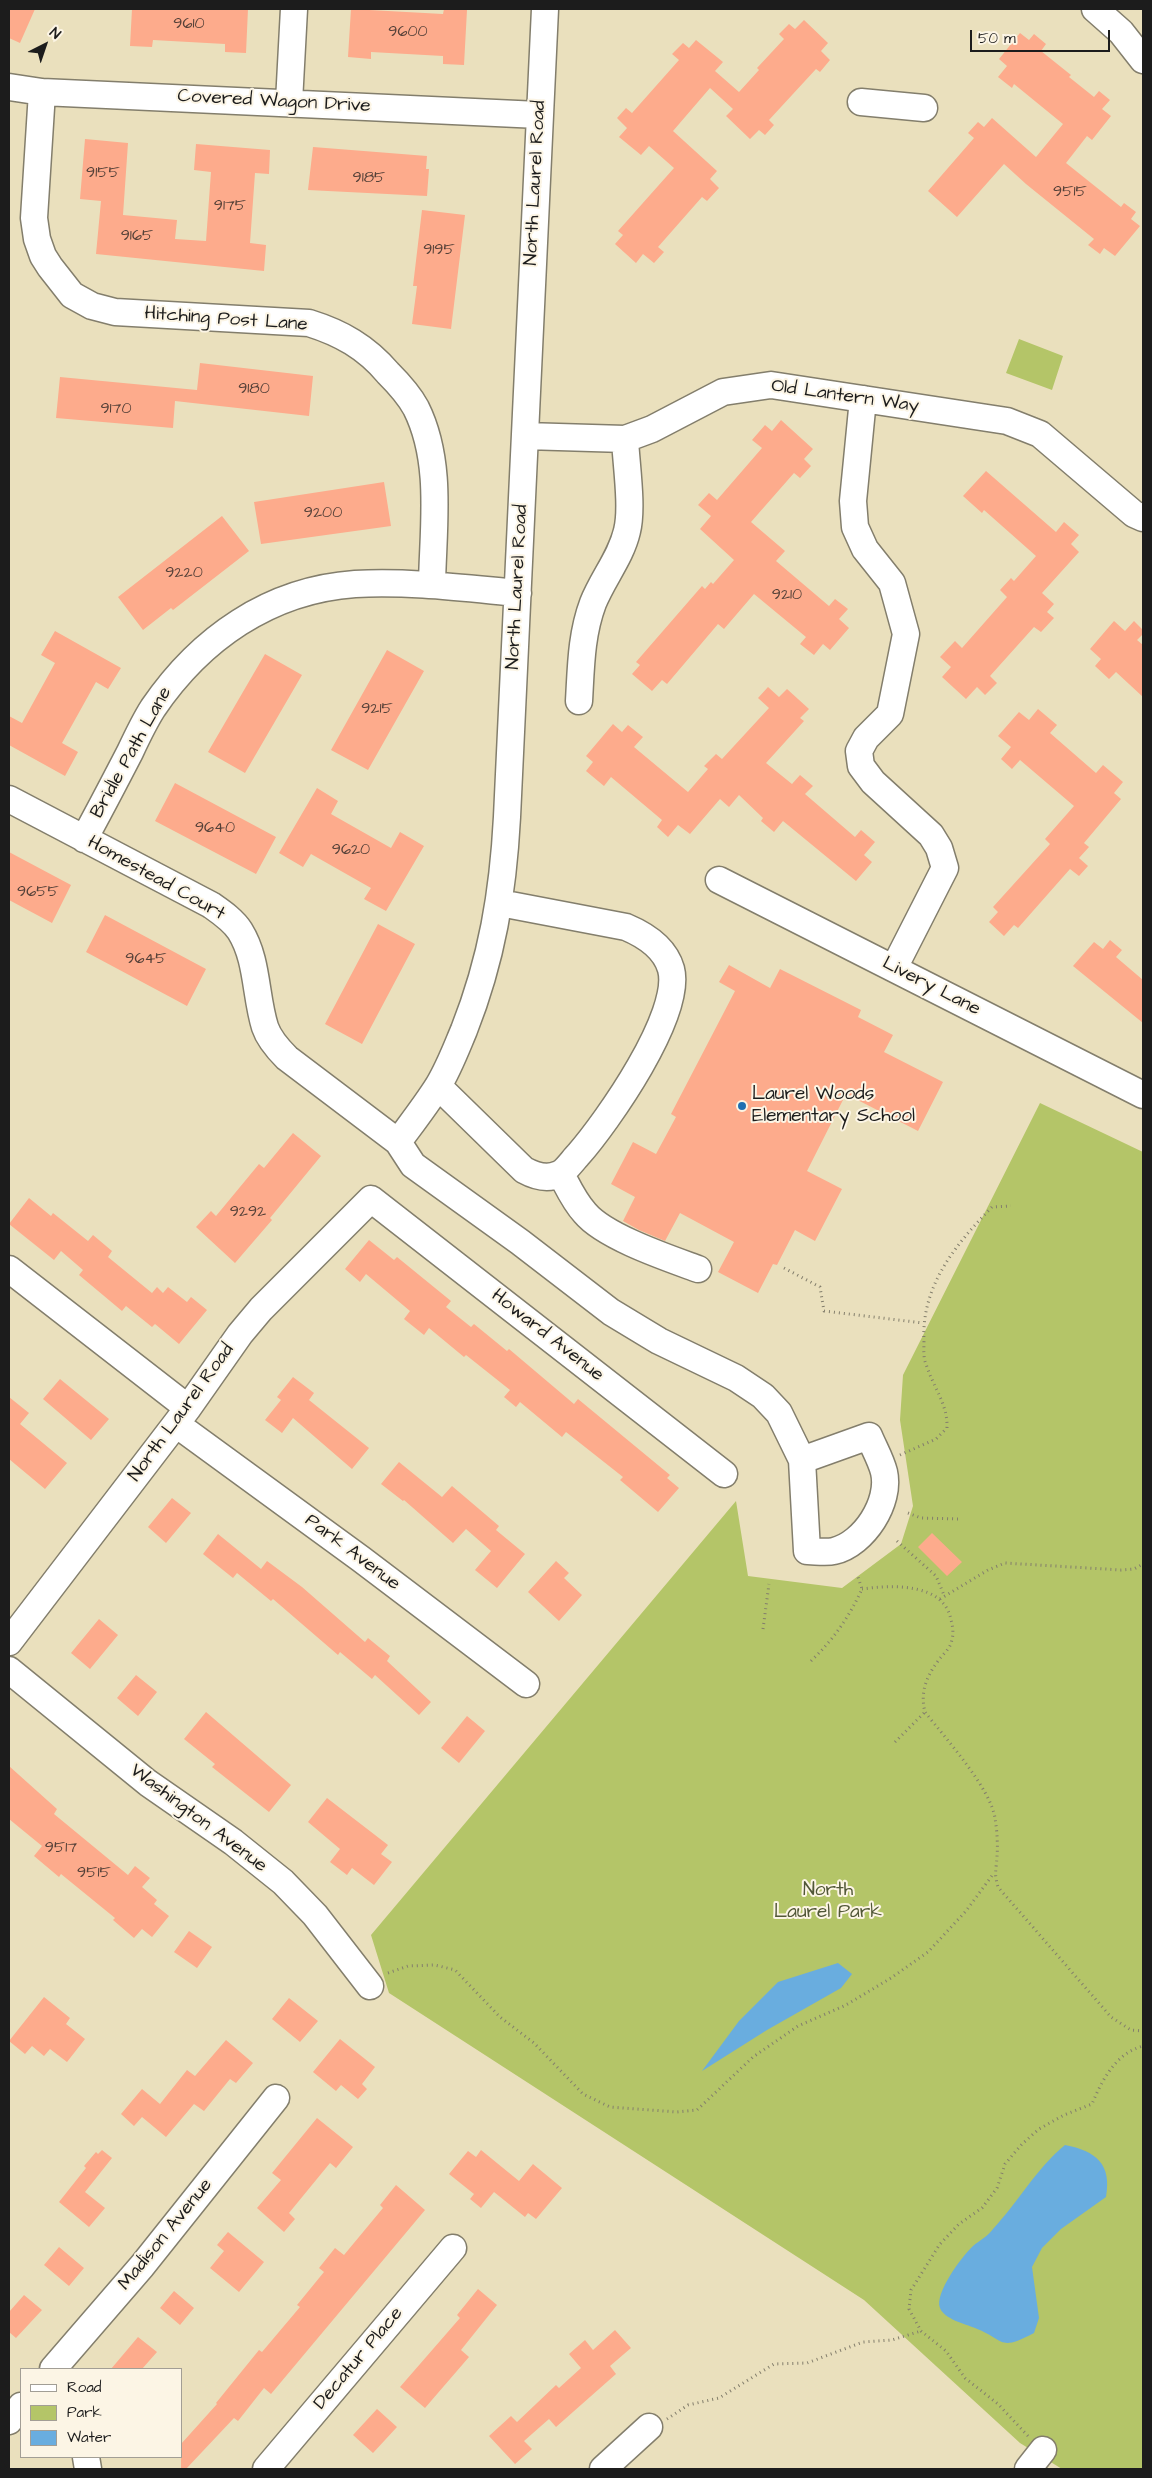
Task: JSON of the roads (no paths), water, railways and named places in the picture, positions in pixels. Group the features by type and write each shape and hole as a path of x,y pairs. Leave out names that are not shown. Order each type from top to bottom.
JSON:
{"street":[{"path":"289,102 294,9"},
{"name":"North Laurel Road","path":"398,1142 438,1086 453,1057 471,1012 489,956 500,903 504,862 518,593 545,9"},
{"path":"1095,9 1121,32 1143,60"},
{"name":"Covered Wagon Drive","path":"9,87 42,92 539,114"},
{"name":"Hitching Post Lane","path":"42,92 34,218 43,256 59,280 72,295 92,306 115,312 309,323 334,331 357,344 380,363 400,386 416,407 428,436 434,475 432,584"},
{"path":"861,102 924,108"},
{"name":"Old Lantern Way","path":"525,436 625,439 652,429 723,392 745,387 771,385 1007,421 1028,428 1040,434 1134,514 1143,518"},
{"path":"863,399 853,501 855,527 865,549 892,584 906,634 890,714 866,738 859,751 861,766 873,782 930,835 939,848 945,868 894,968"},
{"path":"579,701 582,644 586,624 594,601 620,551 628,529 625,439"},
{"name":"Bridle Path Lane","path":"84,839 152,710 181,670 206,646 252,614 323,588 355,584 432,584 518,593"},
{"name":"Homestead Court","path":"9,799 211,905 228,918 239,930 249,950 265,1027 274,1043 286,1058 398,1142"},
{"name":"Livery Lane","path":"718,880 1143,1095"},
{"path":"438,1086 524,1170 535,1176 547,1178 561,1174 592,1138 643,1064 664,1013 673,986 671,970 666,957 655,944 642,934 626,927 500,903"},
{"path":"398,1142 413,1165 520,1242 611,1312 660,1341 736,1378 763,1396 779,1413 802,1460"},
{"path":"561,1174 580,1207 600,1226 650,1252 698,1269"},
{"name":"North Laurel Road","path":"9,1642 261,1310 371,1199"},
{"name":"Howard Avenue","path":"371,1199 724,1474"},
{"name":"Park Avenue","path":"9,1269 182,1416 361,1559 526,1684"},
{"name":"Washington Avenue","path":"9,1670 148,1782 233,1842 283,1882 314,1915 370,1986"},
{"name":"Madison Avenue","path":"54,2368 142,2266 276,2098"},
{"name":"Decatur Place","path":"266,2469 453,2248"},
{"path":"9,2421 20,2407"},
{"path":"603,2469 649,2427"}],"water":[{"path":"838,1963 852,1974 841,1988 767,2030 702,2071 739,2021 778,1982"},
{"path":"1065,2145 1085,2151 1099,2161 1104,2168 1106,2176 1106,2197 1061,2229 1042,2248 1032,2267 1039,2318 1034,2333 1008,2343 955,2321 942,2312 939,2302 945,2285 956,2266 973,2246 991,2232 1045,2164"}],"place":[{"name":"Laurel Woods Elementary School","path":"742,1106"}],"park label":[{"name":"North Laurel Park","path":"828,1902"}]}
